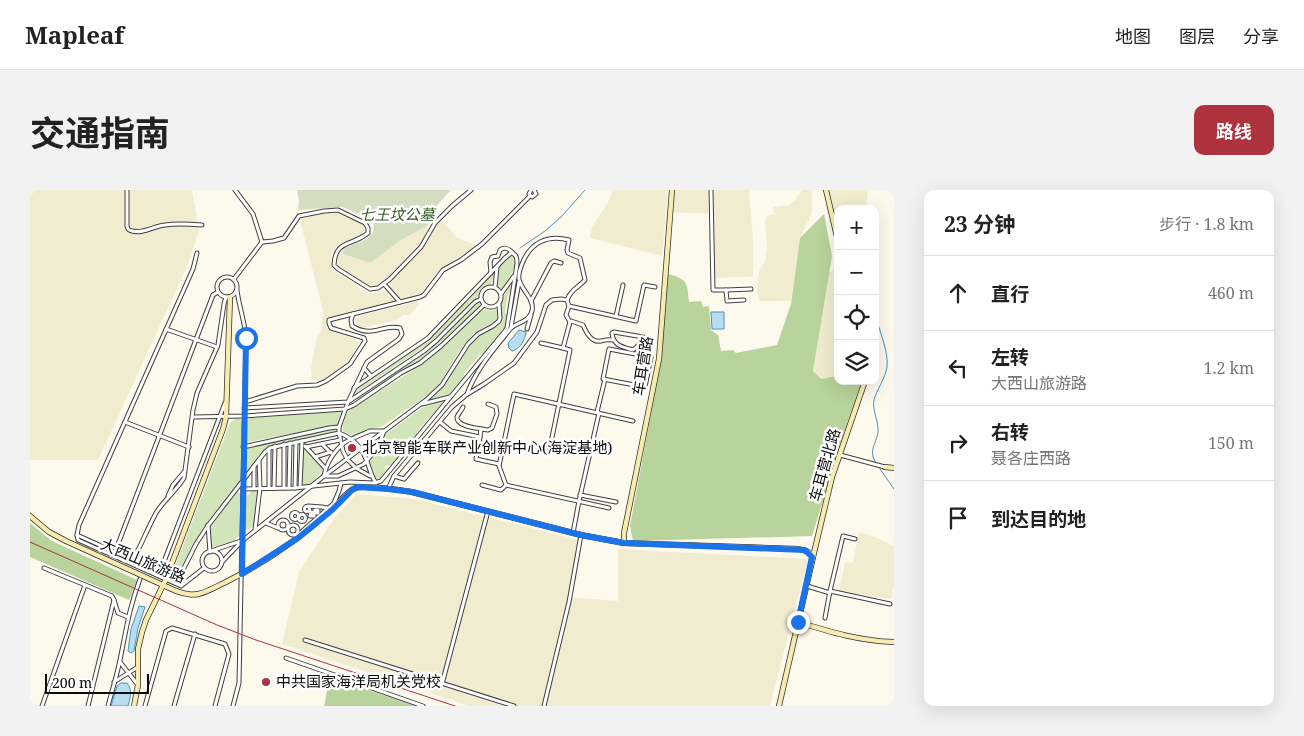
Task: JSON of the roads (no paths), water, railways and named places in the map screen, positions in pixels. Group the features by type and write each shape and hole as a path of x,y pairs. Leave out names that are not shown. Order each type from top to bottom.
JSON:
{"street":[{"path":"126,190 127,226 132,231 143,231 168,224 202,225"},
{"path":"235,190 253,214 262,242"},
{"path":"234,280 262,242 284,238 300,216 338,210 365,223 368,233 364,237 340,247 336,252 334,265 338,270 370,289 378,288 390,279 421,247 435,223 471,190"},
{"path":"244,402 297,386 317,385 350,364 365,341 364,338 331,328 330,320 424,295 444,270 482,244 530,196 530,190"},
{"path":"530,196 536,196 534,190"},
{"name":"车耳营路","path":"624,543 624,533 659,360 672,190"},
{"path":"711,190 713,290 752,288"},
{"path":"826,190 834,224"},
{"path":"511,328 519,281 519,270 524,257 538,243 551,238 569,240 568,253 580,258 585,280 569,294 567,300 569,306 566,315 570,322 562,348"},
{"path":"243,489 300,488 350,482 376,483 382,480 507,328 517,260 515,255 508,249 501,249 498,256 490,260 491,273"},
{"path":"197,253 193,269 124,422 77,534 78,540 167,578 181,586 204,568"},
{"path":"354,388 428,338 508,254 515,255"},
{"path":"531,301 550,263 554,261 561,263"},
{"path":"494,287 497,266"},
{"path":"233,706 239,683 246,338 237,284 227,276 220,279 216,288 221,296 228,297 235,294 237,290"},
{"path":"501,294 514,276"},
{"path":"519,281 531,301 532,312 527,329"},
{"path":"384,284 400,302"},
{"path":"616,316 623,285"},
{"path":"569,306 636,320 644,285 655,287"},
{"path":"242,541 205,554 202,559 204,568 213,571 219,568 222,562 255,530 419,405 442,385 468,344 478,334 499,321 501,294 494,287 484,289 481,299 484,305 491,308 499,304"},
{"path":"726,290 727,301 744,300"},
{"path":"115,552 213,295 218,292"},
{"path":"133,560 157,512 173,485 186,469 192,417 197,393 217,347 224,304 228,297"},
{"path":"134,706 138,685 138,649 142,632 167,578 226,417 228,297"},
{"path":"244,408 348,402 424,351 475,302 481,299"},
{"path":"388,489 394,476 452,407 466,395 514,363 537,332 546,305 552,300 567,300"},
{"path":"192,417 226,417 346,409 420,363 441,346 484,305"},
{"path":"466,395 476,373 511,328 515,324 522,323 532,312"},
{"path":"353,314 352,326 357,329 368,332 394,326 400,328 402,334 399,339 367,362 348,402 340,427 341,446 347,459 356,468 372,478"},
{"path":"570,322 583,325 595,341 614,340 616,344 633,350 642,342 643,337 614,332 612,333 614,340"},
{"path":"166,329 217,347"},
{"path":"541,343 570,350 548,452"},
{"path":"573,533 605,380 603,379 609,349 651,357 645,387 605,380"},
{"path":"364,368 371,376"},
{"name":"车耳营北路","path":"779,706 832,477 864,385"},
{"path":"506,485 499,464 514,394 633,421"},
{"path":"356,396 354,401 358,403"},
{"path":"419,405 450,397"},
{"path":"160,572 226,400"},
{"path":"463,407 458,417 460,423 488,430 492,428 497,414 496,407 488,404"},
{"path":"124,422 189,447"},
{"path":"440,422 451,431 480,437"},
{"path":"243,446 340,427"},
{"path":"482,429 476,459 499,464"},
{"path":"324,476 325,468 332,454 345,442 370,431 384,431"},
{"path":"324,476 338,476 364,464 378,447 384,431"},
{"path":"178,580 208,525 259,460 269,449 275,446 339,433 348,436 361,449 367,460 369,472 376,483"},
{"path":"306,447 340,440"},
{"path":"295,488 296,442"},
{"path":"302,442 325,468"},
{"path":"300,488 302,442"},
{"path":"289,488 290,443"},
{"path":"284,444 284,488"},
{"path":"322,444 332,454"},
{"path":"274,488 275,446"},
{"path":"310,452 313,446"},
{"path":"269,449 269,488"},
{"path":"315,457 332,454"},
{"path":"840,455 894,468"},
{"path":"255,530 260,488 259,460"},
{"path":"394,476 404,479 418,463"},
{"path":"254,466 254,488"},
{"path":"281,530 278,525 279,522 285,520 288,522 289,533 299,534 320,512 336,499 341,483"},
{"path":"482,485 501,490 506,485"},
{"path":"506,485 609,508"},
{"name":"大西山旅游路","path":"30,516 56,536 163,585 197,595 242,574 298,538 355,488 361,487 412,492 581,535 624,543 799,549 805,550 812,557"},
{"path":"580,495 616,502"},
{"path":"308,506 327,508"},
{"path":"314,513 315,509 320,512"},
{"path":"442,684 488,510"},
{"path":"298,517 302,515 311,523"},
{"path":"265,523 281,530 292,525 296,526 298,531 294,535"},
{"path":"208,525 211,551"},
{"path":"77,534 160,572 167,578 185,583"},
{"path":"544,706 569,602 581,535"},
{"path":"825,618 843,536 855,538"},
{"path":"211,551 218,553 222,562"},
{"path":"44,568 112,596 118,612 128,617"},
{"path":"142,574 144,569"},
{"path":"108,706 120,662 132,601 140,579"},
{"path":"42,706 84,585"},
{"path":"806,586 890,604"},
{"path":"88,706 114,600"},
{"path":"798,622 838,634 894,642"},
{"path":"145,706 166,631 172,628 225,644 229,654 215,706"},
{"path":"174,706 195,634"},
{"path":"305,640 514,706"},
{"path":"286,658 423,706"},
{"path":"120,662 138,685"},
{"path":"114,682 139,667"}],"water":[{"path":"711,312 724,312 724,329 712,329"},
{"path":"519,330 526,332 525,338 520,346 512,351 508,343"},
{"path":"139,606 145,607 138,628 134,651 131,653 128,651 131,629"},
{"path":"121,683 127,683 130,688 128,706 111,706 117,686"}],"waterway":[{"path":"520,248 545,231 562,216 585,190"},
{"path":"876,463 873,450 878,430 874,400 887,367 885,348 879,328"},
{"path":"878,466 894,489"}],"railway":[{"path":"30,542 217,625 256,640 455,706"}],"place":[{"name":"北京智能车联产业创新中心(海淀基地)","path":"352,448"},
{"name":"中共国家海洋局机关党校","path":"266,682"}],"park label":[{"name":"七王坟公墓","path":"397,215"}]}
